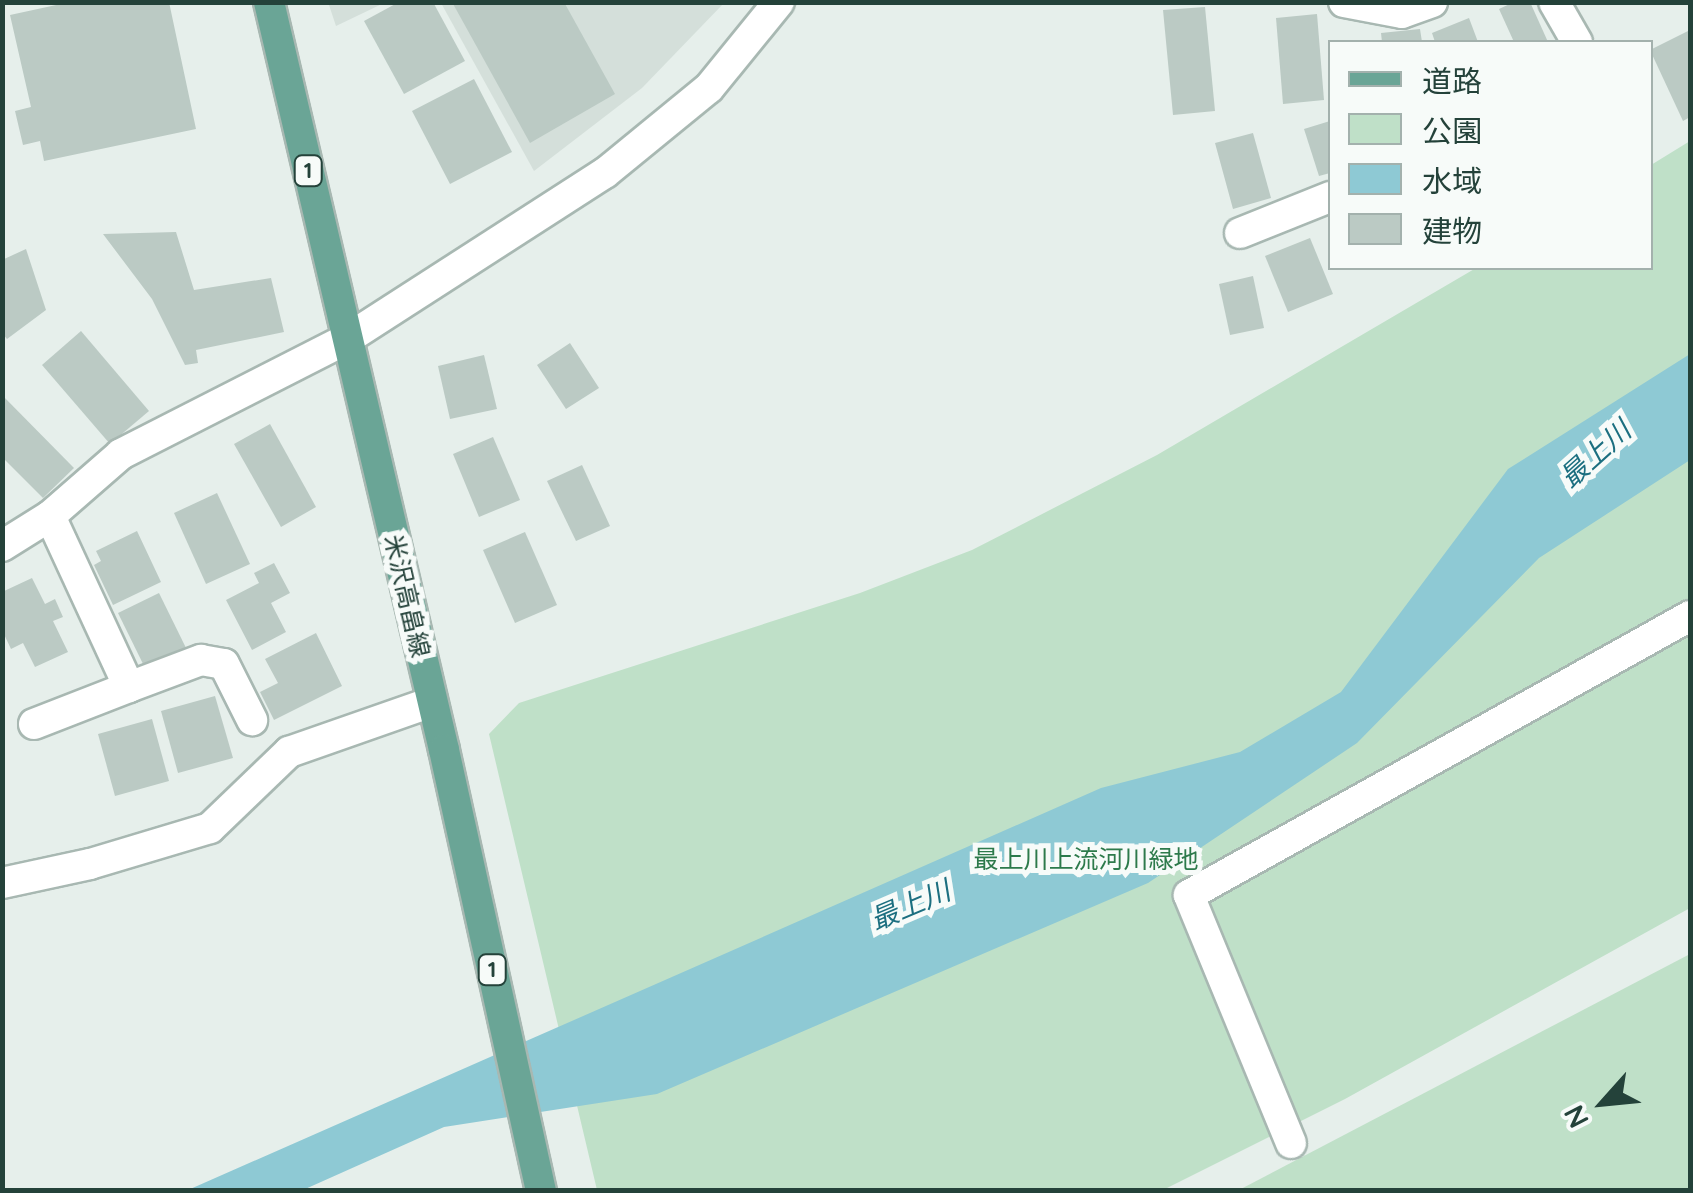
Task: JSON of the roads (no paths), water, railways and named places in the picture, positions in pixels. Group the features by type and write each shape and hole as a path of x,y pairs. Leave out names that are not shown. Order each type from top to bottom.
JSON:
{"main road":[{"name":"米沢高畠線","path":"269,2 444,750 541,1190"}],"street":[{"path":"2,546 50,516 121,454 348,338 605,173 710,88 779,2"},
{"path":"1344,2 1402,13 1432,2"},
{"path":"1554,2 1576,40"},
{"path":"1240,233 1328,198"},
{"path":"50,516 129,687"},
{"path":"1291,1143 1189,896 1690,616"},
{"path":"34,724 201,660 224,664 252,720"},
{"path":"2,883 90,864 210,828 289,752 432,702"}],"water":[{"name":"最上川","path":"1690,354 1690,460 1539,558 1357,743 1148,883 657,1094 444,1127 303,1190 188,1190 1101,788 1240,752 1341,692 1508,469"}],"park label":[{"name":"最上川上流河川緑地","path":"1086,859"}]}
